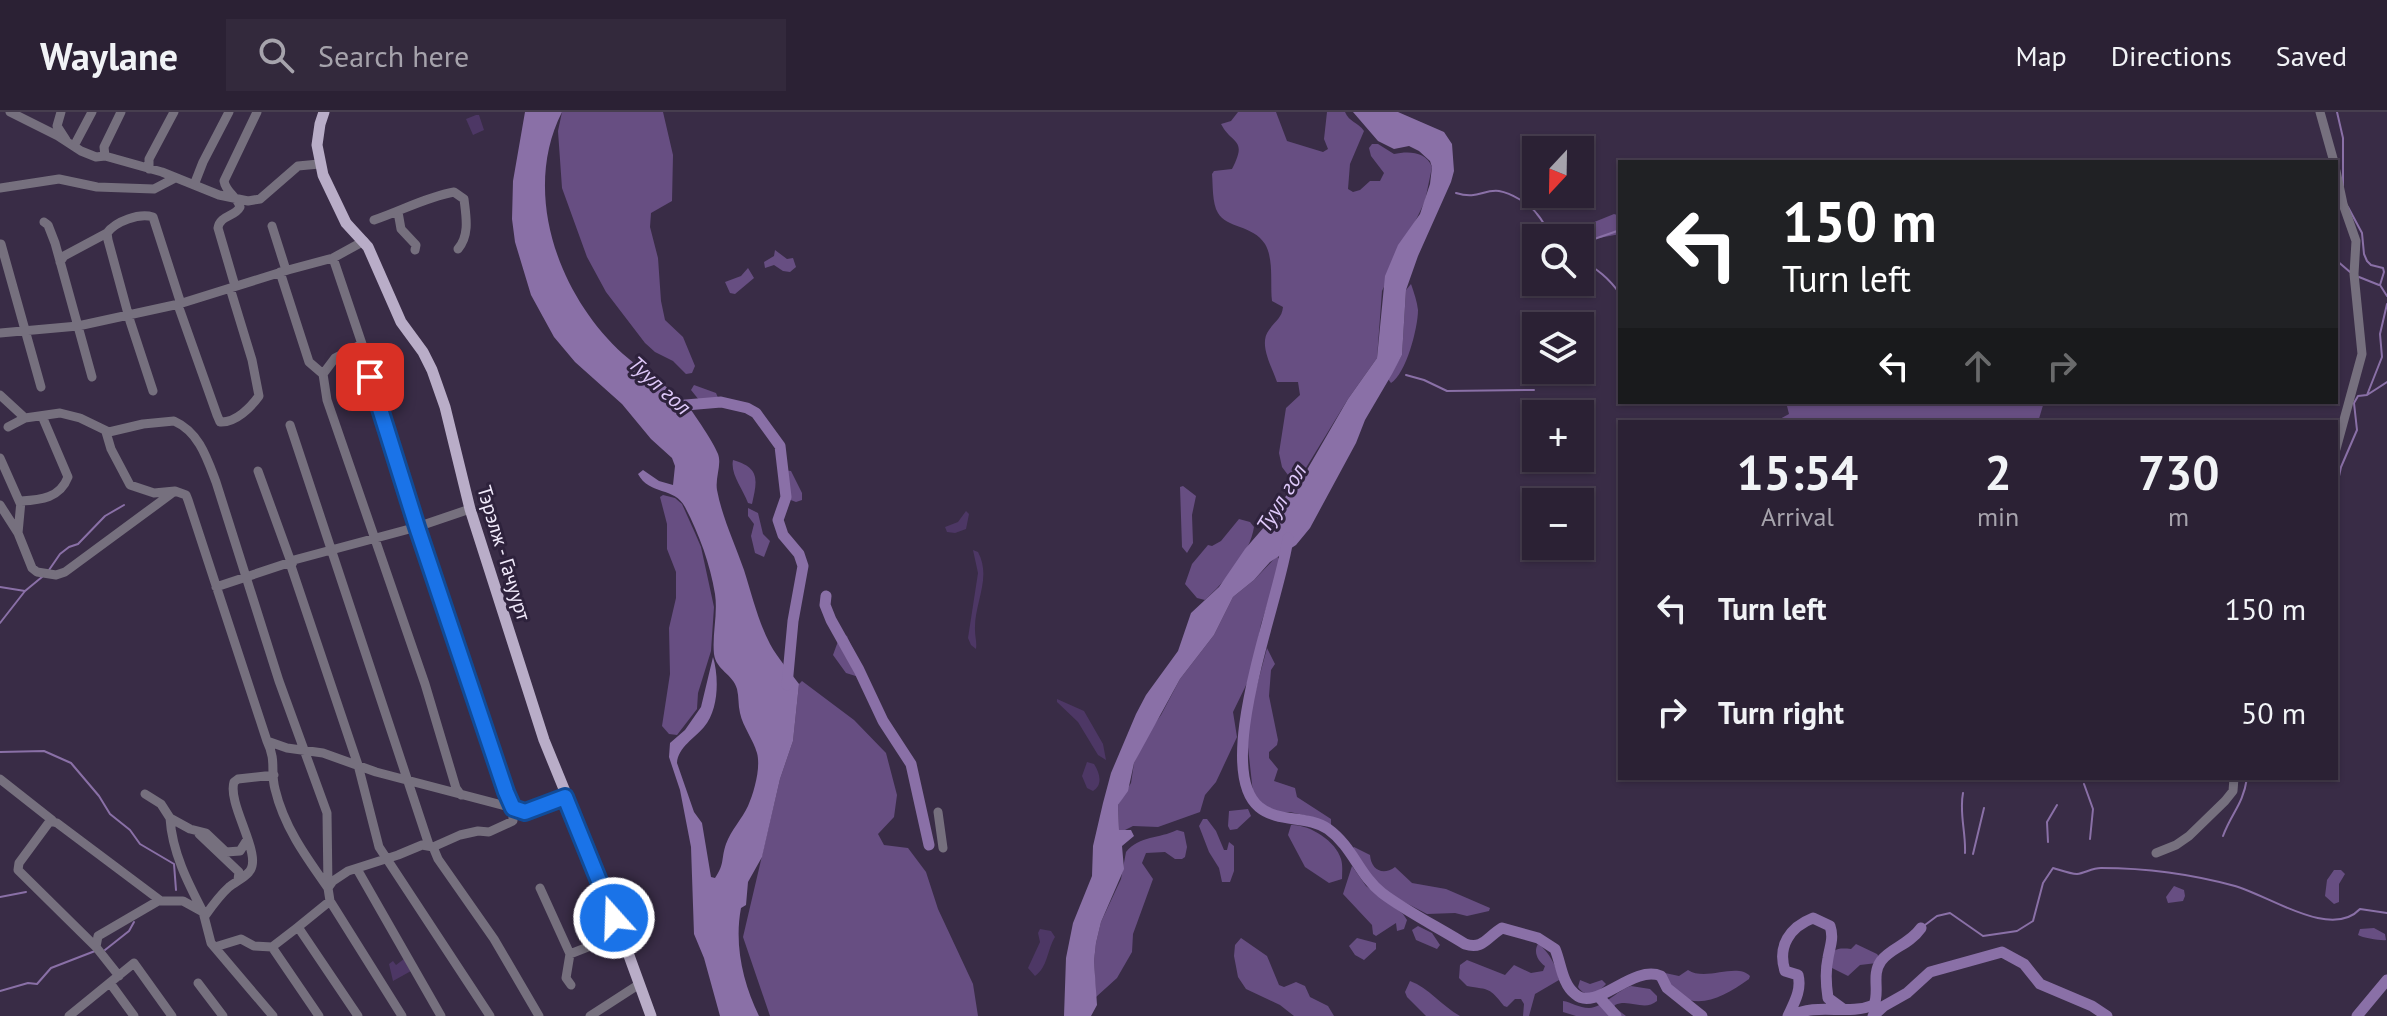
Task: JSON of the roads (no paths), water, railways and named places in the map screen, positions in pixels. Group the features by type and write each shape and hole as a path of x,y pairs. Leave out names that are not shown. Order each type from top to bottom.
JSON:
{"main road":[{"name":"Тэрэлж - Гачуурт","path":"324,112 318,129 319,164 343,219 364,241 401,322 432,370 445,407 470,509 515,651 565,797 651,1016"}],"street":[{"path":"10,112 88,155 105,156 248,201 260,199 298,166 319,164"},
{"path":"61,112 57,126 71,144"},
{"path":"71,144 92,112"},
{"path":"105,156 104,147 121,112"},
{"path":"149,169 149,159 174,112"},
{"path":"194,185 229,112"},
{"path":"60,262 68,253 107,233 110,228 142,215 153,217 220,422 226,423 242,415 259,396 218,228 224,218 238,211 240,204 225,187 225,178 257,112"},
{"path":"2320,112 2333,160"},
{"path":"0,188 59,179 97,187 154,189 175,178"},
{"path":"2338,180 2356,241 2354,274 2362,354 2338,442"},
{"path":"374,220 427,198 454,192 460,194 464,199 466,228 463,243 458,249"},
{"path":"398,212 401,229 415,243 415,250"},
{"path":"44,222 52,233 92,377"},
{"path":"272,226 309,362 323,374 327,400 425,684 456,788 461,795"},
{"path":"107,233 153,391"},
{"path":"0,333 78,326 180,304 333,258 364,241"},
{"path":"1,244 41,387"},
{"path":"323,374 335,358 362,344 333,258"},
{"path":"328,888 342,873 411,848 431,846 460,835 489,832 513,821 513,808 417,527 370,377"},
{"path":"0,395 25,418"},
{"path":"8,427 25,418 60,413 80,418 106,432 174,421 191,432 205,454 216,482 279,681 327,813 330,901 402,1016"},
{"path":"20,503 55,495 67,481 42,416"},
{"path":"290,425 405,779 410,784 431,846 494,939 539,1016"},
{"path":"106,432 111,449 130,485 154,493 175,491 186,495 274,759 274,788 287,826 328,888"},
{"path":"0,458 20,503 18,533"},
{"path":"258,471 358,765 379,847 490,1016"},
{"path":"0,505 18,533 32,568 37,572 56,575 120,534 175,491"},
{"path":"216,587 330,548 417,527 470,509"},
{"path":"267,741 287,748 323,753 525,812 565,797"},
{"path":"204,914 252,868 251,850 232,793 233,784 238,779 274,775"},
{"path":"0,779 161,901"},
{"path":"2156,853 2189,836 2225,801 2233,791 2234,780"},
{"path":"145,794 161,804 170,818 176,850 185,877 204,914 208,936 273,1016"},
{"path":"938,812 943,848"},
{"path":"170,818 213,838 231,854 244,848 247,840"},
{"path":"52,820 19,863 18,870 96,947 119,976"},
{"path":"197,831 239,872 238,880"},
{"path":"357,869 441,1016"},
{"path":"540,888 570,954 566,978 571,985"},
{"path":"96,947 98,936 147,906 161,901 183,901 204,914"},
{"path":"215,947 241,939 254,946 272,947 330,901"},
{"path":"298,927 358,1016"},
{"path":"570,954 621,934"},
{"path":"272,947 319,1016"},
{"path":"69,1016 134,963 172,1016"},
{"path":"110,983 134,1016"},
{"path":"198,983 223,1016"},
{"path":"590,1016 638,985"}],"water":[{"name":"Туул гол","path":"525,112 562,112 550,143 545,176 546,209 553,242 565,273 600,330 630,360 681,398 712,442 719,458 719,500 759,617 773,649 799,684 793,741 780,779 762,857 748,882 746,905 741,908 739,922 741,964 759,1016 720,1016 694,934 691,847 680,790 669,757 670,743 685,730 701,707 713,657 717,683 713,711 704,727 680,752 677,763 694,812 702,823 711,877 715,878 728,839 750,800 758,759 740,713 737,689 715,659 716,602 710,571 695,528 681,501 649,485 638,474 643,470 659,481 673,485 675,466 672,458 651,439 622,404 575,362 554,337 531,295 515,242 512,219 513,181"},
{"path":"1353,112 1398,112 1444,132 1452,144 1454,171 1451,182 1406,290 1402,355 1310,528 1296,545 1270,562 1233,597 1214,635 1180,679 1134,763 1128,791 1118,805 1119,830 1131,830 1134,836 1122,846 1124,869 1101,922 1096,943 1097,1005 1091,1016 1064,1016 1066,958 1073,923 1092,876 1093,846 1111,773 1136,714 1178,651 1191,613 1219,587 1304,475 1348,399 1377,358 1385,276 1398,245 1420,214 1432,167 1430,161 1409,146 1394,149 1378,141"}],"waterway":[{"path":"2337,112 2343,138 2343,186"},
{"path":"1456,193 1470,195 1499,191 1509,194 1530,206 1544,224"},
{"path":"2348,207 2362,233 2367,261 2383,268 2380,285 2387,296"},
{"path":"1594,239 1618,231"},
{"path":"2338,262 2350,272"},
{"path":"1594,269 1618,291"},
{"path":"2359,277 2379,285"},
{"path":"2367,395 2382,357 2380,334 2387,304"},
{"path":"1406,375 1447,391 1534,390"},
{"path":"2338,481 2357,430 2354,403 2358,396 2367,395 2387,382"},
{"name":"Туул гол","path":"674,406 721,402 747,408 756,413 780,446 786,497 778,520 783,535 799,554 803,566 793,621 787,685"},
{"path":"49,570 60,554 78,544 105,516 124,505"},
{"path":"1288,538 1253,678 1242,756 1246,786 1259,807 1275,815 1311,822 1328,829 1344,844 1367,878 1382,893 1465,944 1481,944 1502,928 1538,938 1555,949 1567,985 1575,994 1593,998 1638,976 1650,974 1661,976 1667,988 1702,1016"},
{"path":"0,623 25,591 42,577"},
{"path":"0,587 25,591"},
{"path":"826,596 825,605 831,620 883,721 911,764 929,845"},
{"path":"0,752 44,751 71,763 110,814 130,830 140,844 174,864 176,890"},
{"path":"2223,836 2240,802 2247,780"},
{"path":"2084,784 2093,809 2090,839"},
{"path":"1963,793 1965,853"},
{"path":"2048,842 2047,822 2057,805"},
{"path":"1973,854 1984,808"},
{"path":"1921,928 1937,916 1950,913 1983,936 2017,931 2033,921 2043,883 2053,868 2077,874 2098,868 2134,869 2202,878 2235,886 2316,918 2333,920 2348,917 2360,909 2387,913"},
{"path":"0,897 26,892"},
{"path":"1788,1016 1797,996 1799,981 1798,975 1785,971 1784,946 1792,932 1813,918 1830,926 1832,938 1826,973 1828,998 1843,1009"},
{"path":"105,950 129,931 134,922"},
{"path":"1791,1016 1812,1010 1874,1005 1881,961 1921,928"},
{"path":"0,991 28,983 37,984 51,968 95,951"},
{"path":"1873,1016 1907,993 1930,972 2002,952 2024,964 2040,984 2092,1006 2107,1016"},
{"path":"2357,1016 2387,980"},
{"path":"1599,997 1616,1016"}]}
